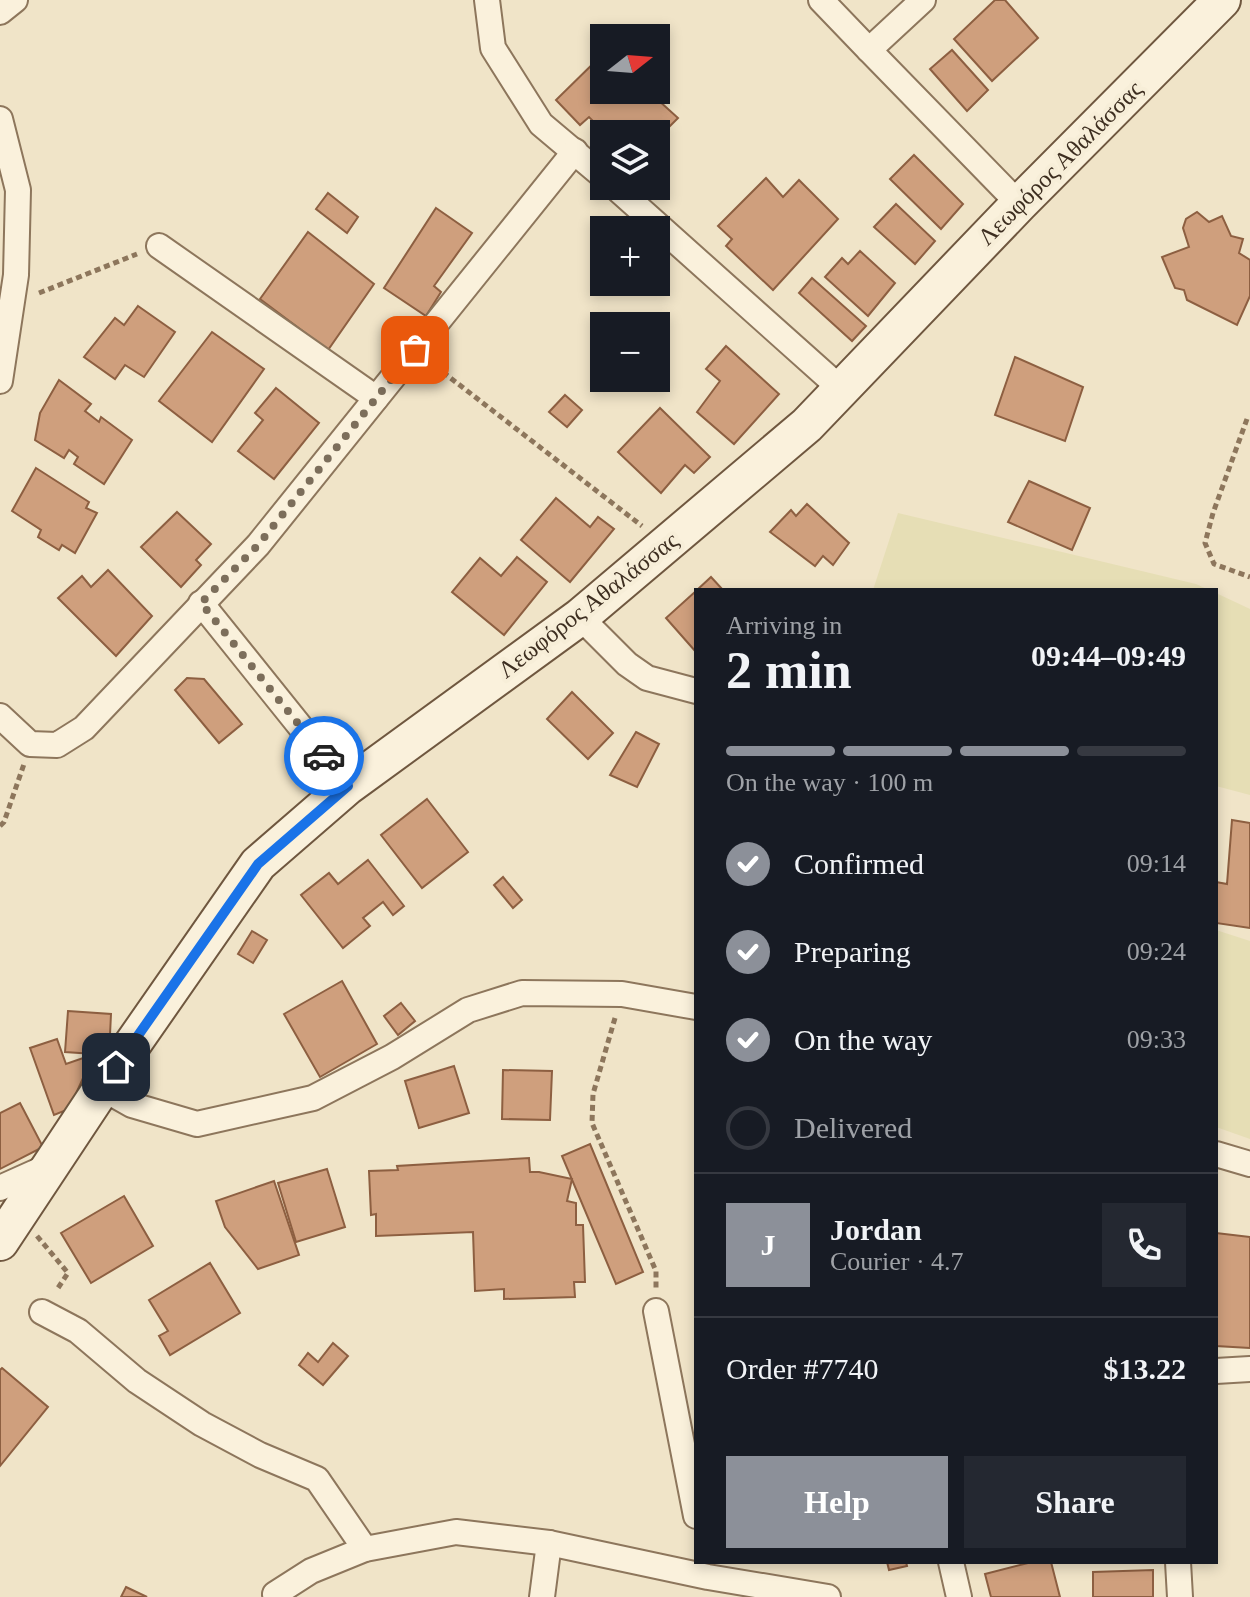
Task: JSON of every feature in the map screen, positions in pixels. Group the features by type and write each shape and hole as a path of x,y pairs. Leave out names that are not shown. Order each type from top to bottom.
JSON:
{"main road":[{"name":"Λεωφόρος Αθαλάσσας","path":"6,1215 51,1166 258,864 348,786 580,617 807,425 1019,204 1222,0"}],"street":[{"path":"0,12 15,0"},
{"path":"487,0 493,48 541,124 590,164"},
{"path":"821,0 1019,204"},
{"path":"869,50 923,0"},
{"path":"0,119 18,190 16,275 0,381"},
{"path":"0,716 30,744 57,745 84,728 258,545 575,151"},
{"path":"630,200 840,388"},
{"path":"159,246 376,398"},
{"path":"201,603 348,786"},
{"path":"580,617 627,664 647,678 694,690"},
{"path":"102,1088 132,1105 197,1124 313,1098 392,1057 468,1010 522,993 622,994 694,1007"},
{"path":"1218,1155 1250,1164"},
{"path":"656,1311 694,1506"},
{"path":"42,1312 78,1331 137,1381 202,1424 260,1455 317,1479 365,1549"},
{"path":"1218,1371 1250,1369"},
{"path":"275,1594 311,1571 365,1549 456,1532 549,1543 706,1570 828,1597"},
{"path":"542,1597 549,1543"},
{"path":"951,1564 959,1597"},
{"path":"1178,1564 1180,1597"}],"path":[{"path":"12,303 159,246"},
{"path":"415,350 666,545"},
{"path":"1247,419 1205,543 1214,564 1250,577"},
{"path":"0,826 30,744"},
{"path":"622,994 593,1094 592,1123 656,1271 656,1311"},
{"path":"6,1215 68,1273 42,1312"}],"shaded area":[{"path":"898,513 1205,588 874,588"},
{"path":"1218,594 1250,609 1250,795 1218,787"},
{"path":"1218,931 1250,941 1250,1139 1218,1128"}],"building":[{"path":"995,0 1005,0 1038,38 992,81 954,39"},
{"path":"952,50 988,90 967,111 930,69"},
{"path":"590,67 590,104 662,104 678,118 670,126 670,120 592,120 589,117 580,125 556,100"},
{"path":"914,155 963,204 941,229 890,179"},
{"path":"766,178 783,197 799,180 838,219 773,290 726,246 732,239 718,226"},
{"path":"328,193 358,217 347,233 316,209"},
{"path":"896,204 935,241 915,264 874,227"},
{"path":"436,208 472,233 434,286 441,292 426,316 384,288"},
{"path":"1197,212 1209,222 1222,216 1231,236 1243,239 1239,253 1250,260 1250,296 1237,325 1187,300 1184,290 1175,288 1162,257 1189,247 1183,228 1186,219"},
{"path":"308,232 374,284 328,350 260,299"},
{"path":"860,251 895,283 868,316 825,277 842,258 848,264"},
{"path":"812,278 866,326 852,341 799,293"},
{"path":"138,306 175,332 144,377 125,365 115,379 84,357 115,318 124,325"},
{"path":"212,332 264,369 212,442 159,401"},
{"path":"726,346 779,394 734,444 697,412 720,381 706,369"},
{"path":"1015,357 1083,387 1065,441 995,415"},
{"path":"59,380 91,404 85,411 99,422 101,417 132,440 104,484 74,464 78,457 69,450 64,458 35,440 40,413"},
{"path":"276,388 319,423 274,479 238,451 263,420 255,413"},
{"path":"565,395 582,410 567,427 549,412"},
{"path":"660,408 710,457 694,473 685,465 661,493 618,452"},
{"path":"36,468 89,502 86,508 97,513 75,553 62,545 59,550 38,537 41,530 12,511"},
{"path":"1029,481 1090,508 1072,550 1008,522"},
{"path":"556,498 590,527 598,517 614,529 570,582 521,540"},
{"path":"807,504 849,543 833,565 823,556 815,566 770,532 791,510 796,516"},
{"path":"177,512 211,544 196,560 201,565 181,587 141,547"},
{"path":"517,557 547,582 504,635 452,592 480,558 501,576"},
{"path":"108,570 152,616 116,656 58,598 82,576 91,587"},
{"path":"711,577 721,588 699,588"},
{"path":"694,593 694,650 666,618"},
{"path":"187,678 204,679 242,724 219,743 175,690"},
{"path":"572,692 613,733 588,759 547,719"},
{"path":"636,732 659,744 637,787 610,775"},
{"path":"427,799 468,852 422,888 381,835"},
{"path":"1232,820 1250,823 1250,928 1218,923 1218,882 1227,884"},
{"path":"368,860 404,906 393,915 383,902 363,918 370,926 343,948 301,895 329,873 338,884"},
{"path":"503,877 522,900 513,908 494,885"},
{"path":"252,931 267,940 253,963 238,954"},
{"path":"342,981 377,1044 320,1077 284,1014"},
{"path":"401,1003 415,1021 398,1035 384,1016"},
{"path":"68,1011 111,1014 109,1055 65,1052"},
{"path":"57,1039 66,1064 86,1057 89,1065 69,1109 54,1115 30,1048"},
{"path":"454,1066 469,1113 419,1128 405,1081"},
{"path":"503,1070 552,1071 550,1120 502,1119"},
{"path":"20,1103 43,1147 0,1169 0,1113"},
{"path":"590,1144 643,1272 616,1284 562,1156"},
{"path":"529,1158 530,1172 572,1179 567,1201 576,1203 576,1225 583,1225 585,1282 574,1282 575,1297 504,1299 504,1289 475,1291 473,1232 376,1236 376,1214 371,1215 369,1171 398,1170 397,1166"},
{"path":"327,1169 345,1227 296,1242 278,1183"},
{"path":"274,1181 299,1255 258,1269 225,1227 216,1201"},
{"path":"124,1196 153,1246 91,1283 61,1233"},
{"path":"1218,1233 1250,1237 1250,1348 1218,1346"},
{"path":"210,1263 240,1313 170,1355 159,1336 168,1331 149,1300"},
{"path":"333,1343 348,1356 323,1385 299,1365 308,1353 318,1362"},
{"path":"2,1368 48,1407 0,1466 0,1370"},
{"path":"888,1564 906,1564 907,1566 889,1570"},
{"path":"1024,1564 1052,1564 1060,1597 991,1597 985,1574"},
{"path":"1153,1570 1153,1597 1093,1597 1093,1572"},
{"path":"126,1587 147,1597 121,1597"}],"way so far":[{"path":"324,756 201,603 258,545 415,350"}],"route":[{"path":"116,1067 258,864 348,786 324,756"}]}
